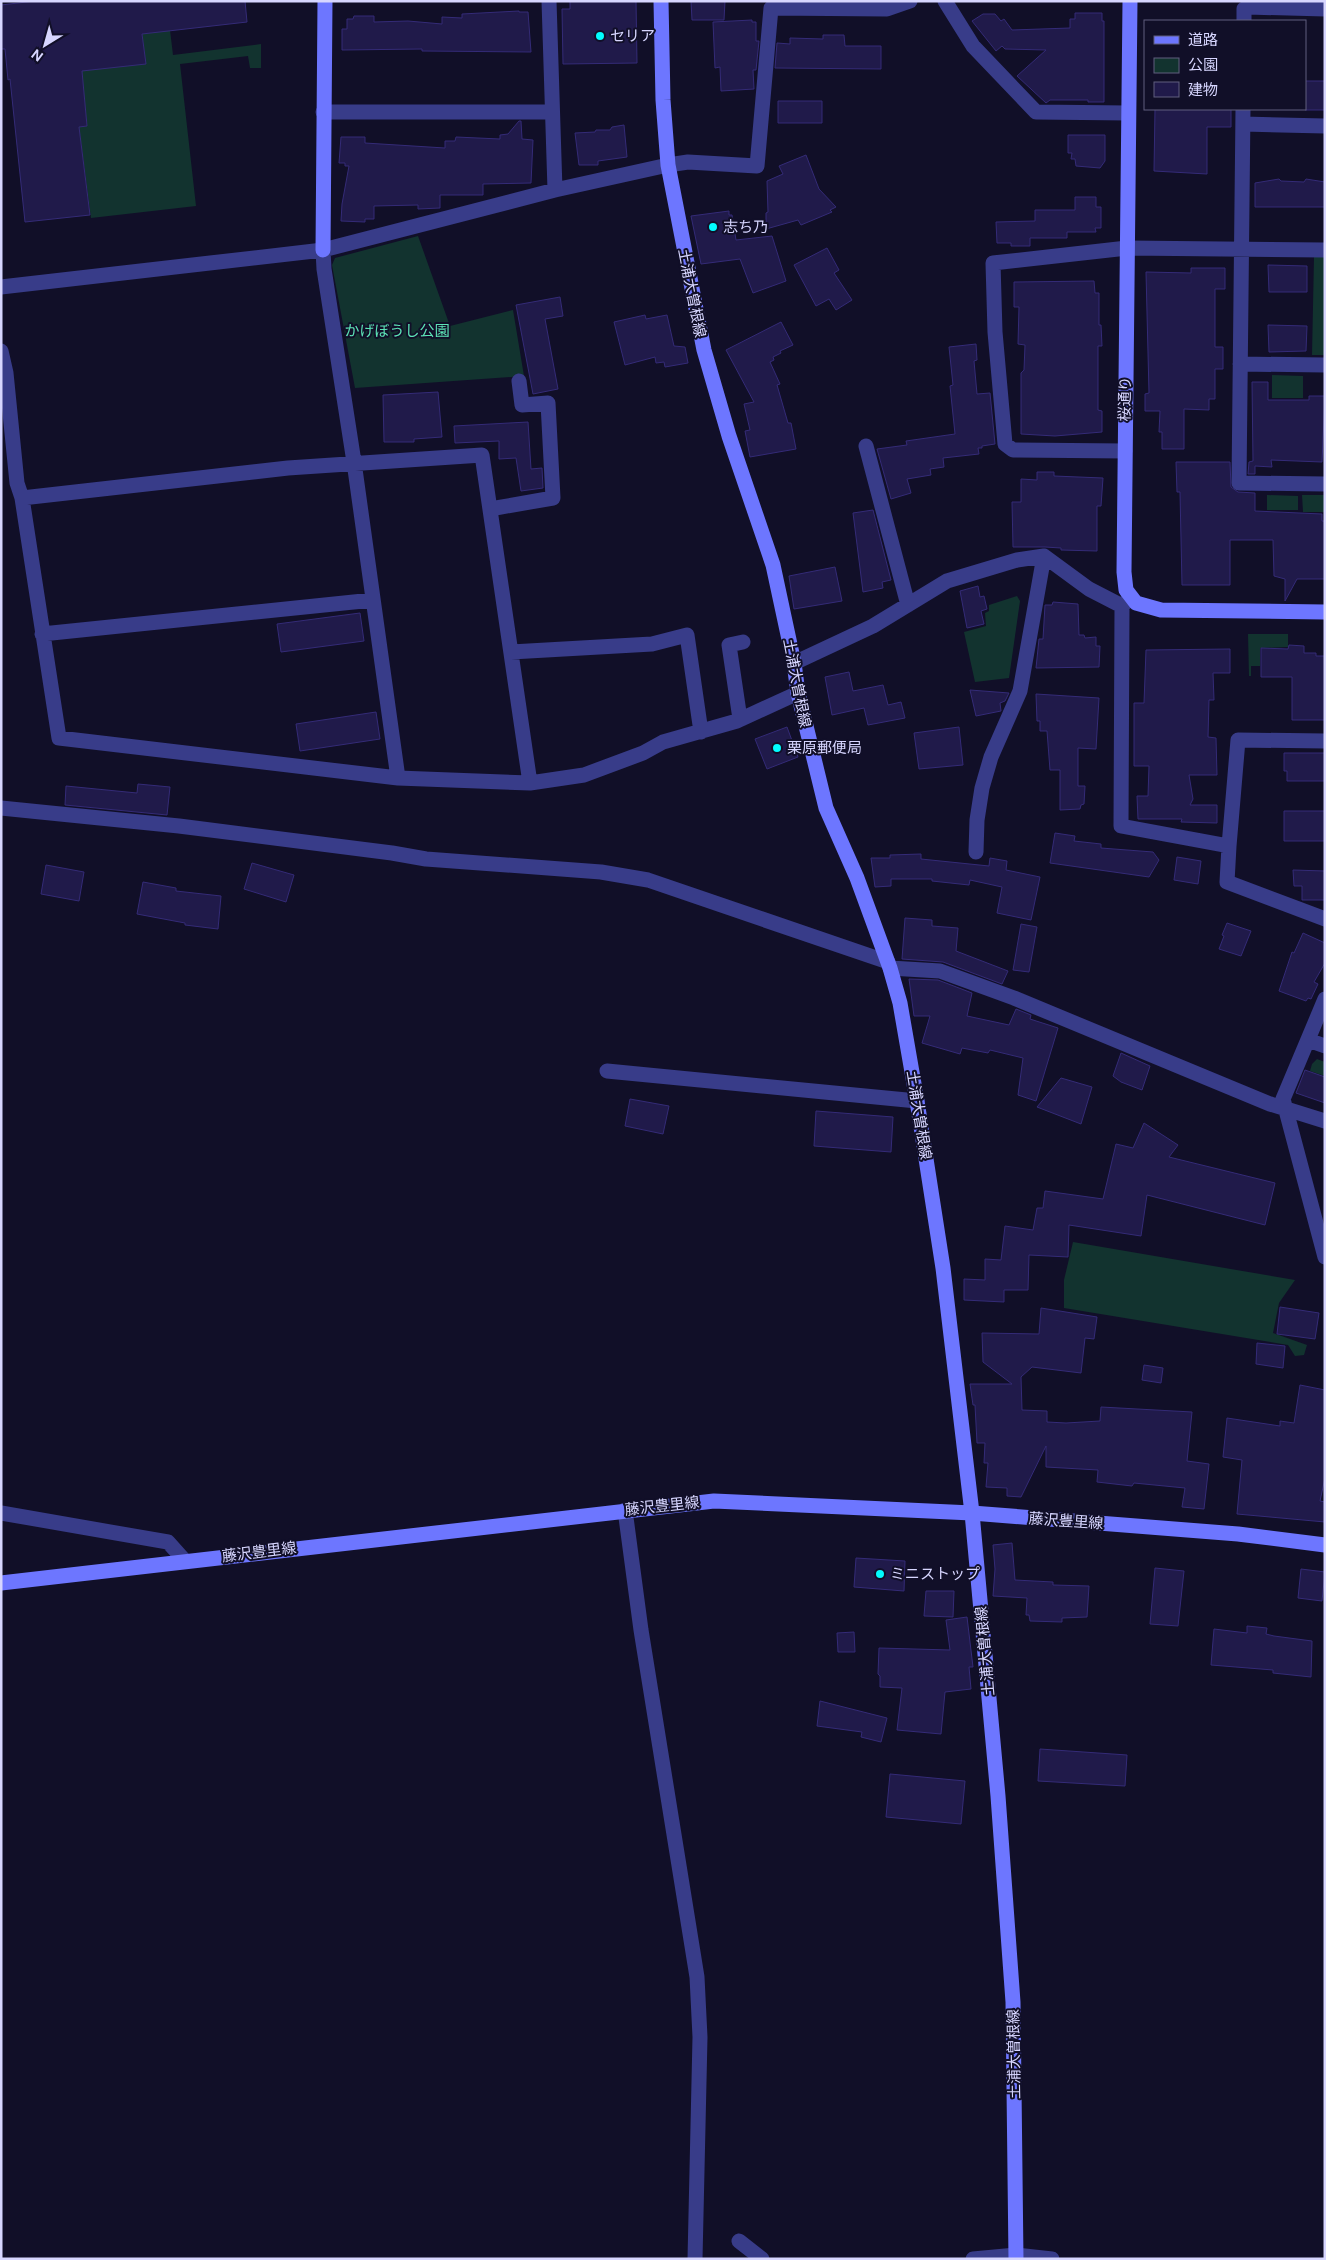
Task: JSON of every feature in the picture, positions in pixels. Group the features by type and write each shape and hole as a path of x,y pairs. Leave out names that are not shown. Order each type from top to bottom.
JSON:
{"main road":[{"path":"323,250 323,112 326,1"},
{"name":"土浦大曽根線","path":"661,1 663,100 668,165 704,350 729,436 773,565 794,663 798,693 826,808 858,878 889,965 900,1003 917,1101 943,1268 972,1513 998,1796 1013,2002 1016,2257"},
{"name":"桜通り","path":"1126,602 1124,572 1130,1"},
{"path":"1126,602 1161,610 1325,612"},
{"name":"藤沢豊里線","path":"1,1583 714,1501 972,1513 1238,1534 1325,1545"}],"street":[{"path":"549,1 551,112 555,190"},
{"path":"1,287 323,250 555,190 668,165 688,162 757,166 770,8 887,9 910,1"},
{"path":"945,1 974,46 1036,112 1128,113"},
{"path":"1244,20 1244,9 1248,7 1325,9"},
{"path":"1243,110 1239,483 1325,484"},
{"path":"323,112 551,112"},
{"path":"1243,124 1325,126"},
{"path":"1125,451 1013,450 1005,444 995,332 993,263 1127,248 1325,250"},
{"path":"323,250 324,269 354,462 398,778"},
{"path":"1,351 6,372 17,483 22,498 59,738 398,778 530,783 584,775 643,753 663,742 740,719 798,693"},
{"path":"1240,364 1325,365"},
{"path":"490,509 553,498 548,403 522,405 519,381"},
{"path":"866,446 908,605"},
{"path":"22,498 145,483 354,462 482,455 530,783"},
{"path":"794,663 873,626 947,581 1017,560 1044,556 1090,589 1126,602 1121,826 1229,846"},
{"path":"976,852 977,820 982,788 991,757 1020,692 1044,556"},
{"path":"42,634 373,600"},
{"path":"511,652 652,644 687,635 701,732"},
{"path":"740,719 729,645 743,642"},
{"path":"1325,741 1238,740 1227,882 1325,919"},
{"path":"1,808 189,827 392,853 426,860 601,872 648,880 889,965 940,971 1014,998 1199,1075 1284,1108 1325,1121"},
{"path":"1325,999 1283,1099 1325,1256"},
{"path":"1308,1040 1325,1046"},
{"path":"607,1071 917,1101"},
{"path":"625,1510 641,1630 698,1977 700,2037 695,2259"},
{"path":"1,1513 168,1542 185,1561"},
{"path":"740,2241 762,2259"},
{"path":"973,2259 1016,2257 1052,2259"}],"green space":[{"path":"170,30 173,55 261,44 261,68 250,68 248,56 180,64 196,206 91,218 79,127 87,126 79,47 146,64 142,34"},
{"name":"かげぼうし公園","path":"418,236 450,326 513,310 524,376 355,388 332,265 335,258"},
{"path":"1314,257 1325,257 1325,355 1312,355"},
{"path":"1272,375 1303,376 1303,398 1272,398"},
{"path":"1267,495 1298,496 1298,510 1267,510"},
{"path":"1302,495 1325,495 1325,512 1303,512"},
{"path":"1017,596 1020,601 1009,678 975,682 964,632 986,626 985,613 989,611 989,605"},
{"path":"1248,634 1288,634 1288,647 1260,648 1260,666 1251,666 1251,676 1249,676"},
{"path":"1317,1059 1325,1062 1325,1076 1310,1071 1312,1064"},
{"path":"1073,1242 1295,1280 1279,1303 1273,1333 1307,1345 1304,1355 1295,1356 1288,1345 1064,1308 1064,1280"}],"building":[{"path":"35,1 245,1 247,22 142,34 146,64 82,71 87,126 79,127 90,215 25,222 10,79 8,80 5,49 1,49 1,5"},
{"name":"セリア","path":"570,1 636,1 637,63 563,64 562,9 570,9"},
{"path":"691,1 725,1 724,20 692,20"},
{"path":"528,12 531,52 422,51 422,49 342,50 342,29 347,29 347,19 353,19 354,16 374,16 374,22 408,21 442,24 442,17 462,18 462,14"},
{"path":"1075,13 1102,13 1102,21 1104,21 1104,102 1050,100 1046,103 1017,76 1046,50 1005,49 1002,46 996,51 972,21 983,14 995,14 1001,21 1004,19 1012,30 1070,28 1070,19 1075,19"},
{"path":"752,20 752,22 756,22 756,41 759,41 756,70 753,70 754,89 721,91 720,67 715,68 713,22"},
{"path":"823,35 844,35 845,46 881,46 881,69 775,68 777,43 790,44 790,38 823,39"},
{"path":"1306,81 1325,81 1325,110 1306,110"},
{"path":"778,101 822,101 822,123 778,123"},
{"path":"1155,110 1231,110 1231,127 1207,127 1207,174 1154,171"},
{"path":"521,121 522,139 533,140 531,183 483,184 483,195 440,195 440,208 418,209 418,205 374,206 374,219 365,219 365,222 341,221 349,166 345,166 345,163 339,163 341,137 365,137 365,143 445,148 445,141 455,141 456,137 500,139 500,135 508,134"},
{"path":"624,125 627,157 598,161 598,165 579,165 575,133 610,130 612,127"},
{"path":"1068,135 1105,135 1105,161 1100,168 1076,166 1075,159 1071,159 1072,153 1068,153"},
{"path":"806,155 819,189 836,207 830,210 832,212 801,225 798,220 766,229 766,213 768,212 767,181 783,174 779,166"},
{"path":"1279,179 1281,181 1304,182 1306,179 1325,182 1325,207 1255,207 1255,183"},
{"path":"1075,197 1096,197 1096,207 1101,207 1101,228 1095,228 1096,232 1067,232 1067,238 1030,238 1030,246 1011,246 1011,243 997,243 996,222 1035,221 1035,210 1075,210"},
{"path":"729,211 729,215 732,215 736,240 772,236 786,281 753,293 740,259 701,264 691,216"},
{"path":"827,248 839,270 834,273 852,300 836,310 829,299 816,306 794,265"},
{"path":"1268,265 1307,266 1307,292 1269,292"},
{"path":"1191,268 1225,268 1225,289 1215,289 1215,347 1223,347 1223,369 1215,369 1215,399 1209,399 1209,410 1184,409 1184,449 1162,449 1162,432 1159,432 1160,411 1145,411 1145,394 1149,393 1146,272 1191,273"},
{"path":"1094,281 1095,293 1099,293 1099,325 1101,325 1102,346 1098,346 1098,410 1102,411 1102,432 1055,436 1021,434 1021,373 1024,370 1025,345 1018,344 1019,307 1014,307 1014,282"},
{"path":"560,297 563,316 545,319 558,389 533,394 516,305"},
{"path":"645,315 646,319 667,315 674,346 685,347 688,363 665,367 664,362 656,363 655,357 625,365 614,322"},
{"path":"781,322 793,345 780,351 781,353 773,357 774,360 770,362 780,384 777,385 788,423 791,423 796,449 750,457 745,431 750,430 744,404 754,402 726,350"},
{"path":"1268,325 1307,326 1306,351 1269,352"},
{"path":"976,344 977,360 974,361 977,394 990,393 995,444 978,448 979,454 943,458 944,467 930,469 931,475 907,479 911,493 891,499 877,449 907,445 906,441 955,434 950,386 953,385 949,347"},
{"path":"1252,382 1268,382 1268,400 1309,400 1309,396 1325,396 1322,462 1271,460 1272,467 1255,466 1255,474 1248,474 1249,462 1253,461"},
{"path":"438,392 442,437 414,439 414,442 384,442 383,395"},
{"path":"528,422 531,469 542,468 543,488 521,491 516,458 499,459 499,441 455,443 454,426"},
{"path":"1176,462 1230,462 1231,487 1238,492 1255,493 1255,511 1322,514 1322,521 1325,521 1325,579 1297,579 1285,601 1285,579 1274,576 1273,540 1230,540 1230,585 1182,585 1180,492 1177,492"},
{"path":"1037,472 1054,472 1054,476 1103,478 1101,506 1097,506 1097,551 1061,550 1061,548 1045,547 1013,547 1012,502 1021,502 1021,479 1037,480"},
{"path":"873,510 891,580 882,582 883,588 863,592 853,513"},
{"path":"835,567 842,601 794,609 789,576"},
{"path":"978,586 980,597 984,596 987,609 981,611 984,624 967,628 960,591"},
{"path":"1053,602 1078,604 1079,635 1084,635 1085,638 1096,637 1096,646 1100,646 1099,667 1036,668 1039,639 1043,639 1045,605 1052,605"},
{"path":"360,613 364,641 281,652 277,624"},
{"path":"1289,645 1304,646 1304,653 1316,653 1316,656 1325,656 1325,720 1292,720 1292,677 1261,677 1261,648 1288,649"},
{"path":"1230,649 1230,673 1213,673 1214,700 1209,700 1208,737 1216,738 1217,775 1189,775 1193,799 1190,805 1217,805 1217,823 1181,822 1182,819 1138,819 1137,796 1148,796 1149,766 1134,766 1134,703 1144,703 1146,650"},
{"path":"849,672 853,691 883,685 888,705 901,702 905,718 868,725 864,708 832,715 825,677"},
{"path":"970,690 1009,693 1005,701 1000,703 1001,711 976,716"},
{"path":"1036,694 1099,698 1096,749 1078,748 1078,786 1085,786 1084,804 1081,805 1080,809 1060,810 1060,770 1050,770 1047,731 1040,731 1040,721 1037,721"},
{"path":"376,712 380,739 300,751 296,724"},
{"path":"787,727 798,757 767,769 755,739"},
{"path":"959,727 963,765 919,769 914,733"},
{"path":"1284,753 1325,753 1325,781 1287,781 1287,771 1284,771"},
{"path":"138,784 170,787 167,815 65,805 66,786 137,793"},
{"path":"1284,811 1325,811 1325,841 1284,841"},
{"path":"1055,833 1075,836 1074,841 1101,844 1101,848 1153,852 1159,860 1149,877 1050,863"},
{"path":"921,854 921,859 989,866 990,858 1007,861 1006,870 1040,877 1031,920 997,913 1002,887 970,880 969,885 932,881 932,879 891,879 891,886 875,887 871,858 890,858 890,855"},
{"path":"1177,857 1201,861 1198,884 1174,880"},
{"path":"252,863 294,875 286,902 244,889"},
{"path":"46,865 84,872 79,901 41,894"},
{"path":"1293,870 1325,871 1325,900 1302,900 1302,886 1294,886"},
{"path":"143,882 176,888 176,891 221,896 218,929 185,925 185,923 137,914"},
{"path":"905,918 932,920 932,926 958,928 956,951 1008,971 1002,984 943,962 902,959"},
{"path":"1227,923 1251,931 1241,956 1219,949"},
{"path":"1021,924 1037,927 1029,972 1013,970"},
{"path":"1303,933 1325,943 1325,963 1314,982 1318,984 1311,999 1308,998 1306,1001 1279,991 1292,952 1294,953"},
{"path":"909,979 938,980 972,993 967,1016 1009,1025 1016,1009 1031,1015 1030,1019 1058,1028 1036,1101 1018,1095 1023,1058 990,1050 988,1053 962,1048 960,1054 922,1043 930,1016 914,1016"},
{"path":"1121,1053 1150,1066 1142,1090 1121,1082 1113,1076"},
{"path":"1305,1070 1325,1077 1325,1103 1296,1093"},
{"path":"1061,1078 1092,1087 1081,1124 1037,1107"},
{"path":"630,1099 669,1106 663,1134 625,1126"},
{"path":"816,1111 893,1117 891,1152 814,1146"},
{"path":"1144,1123 1178,1145 1169,1157 1275,1183 1265,1225 1147,1195 1141,1236 1069,1225 1068,1257 1029,1255 1028,1290 1004,1290 1004,1302 964,1300 964,1279 985,1280 985,1259 1001,1260 1005,1226 1033,1230 1037,1208 1043,1208 1045,1191 1103,1199 1116,1144 1133,1148"},
{"path":"1280,1307 1319,1313 1315,1339 1277,1334"},
{"path":"1041,1308 1097,1317 1094,1339 1085,1338 1081,1373 1032,1367 1021,1377 1022,1410 1047,1411 1047,1422 1066,1423 1100,1421 1101,1407 1192,1412 1187,1461 1209,1464 1204,1509 1182,1507 1185,1488 1134,1483 1132,1486 1097,1482 1098,1470 1046,1467 1046,1446 1021,1497 1007,1496 1007,1488 986,1487 988,1463 984,1463 985,1443 977,1443 975,1405 973,1405 970,1384 1012,1384 983,1362 982,1333 1039,1334"},
{"path":"1257,1343 1285,1346 1283,1368 1256,1364"},
{"path":"1144,1365 1163,1368 1161,1383 1142,1380"},
{"path":"1300,1385 1325,1390 1325,1478 1320,1501 1325,1502 1325,1522 1237,1514 1242,1460 1223,1457 1227,1418 1280,1426 1280,1421 1294,1423"},
{"path":"1012,1543 1015,1580 1053,1582 1053,1585 1089,1586 1087,1617 1062,1618 1062,1622 1030,1621 1029,1615 1026,1615 1027,1598 993,1596 995,1569 993,1545"},
{"name":"ミニストップ","path":"856,1558 905,1561 904,1591 854,1587"},
{"path":"1155,1568 1184,1571 1178,1626 1150,1624"},
{"path":"1301,1569 1325,1572 1322,1601 1298,1598"},
{"path":"926,1591 954,1591 953,1617 924,1616"},
{"path":"967,1617 973,1667 969,1667 971,1689 945,1692 941,1734 897,1730 902,1688 880,1687 880,1676 878,1674 879,1648 950,1650 946,1620"},
{"path":"1247,1626 1267,1628 1266,1634 1274,1636 1312,1641 1311,1677 1273,1673 1273,1670 1211,1665 1214,1629 1247,1633"},
{"path":"854,1632 855,1652 838,1652 837,1633"},
{"path":"820,1701 887,1718 881,1742 861,1737 862,1732 817,1726"},
{"path":"1040,1749 1127,1755 1125,1786 1038,1781"},
{"path":"890,1774 965,1781 961,1824 886,1817"}],"place":[{"name":"セリア","path":"600,36"},
{"name":"志ち乃","path":"713,227"},
{"name":"栗原郵便局","path":"777,748"},
{"name":"ミニストップ","path":"880,1574"}]}
